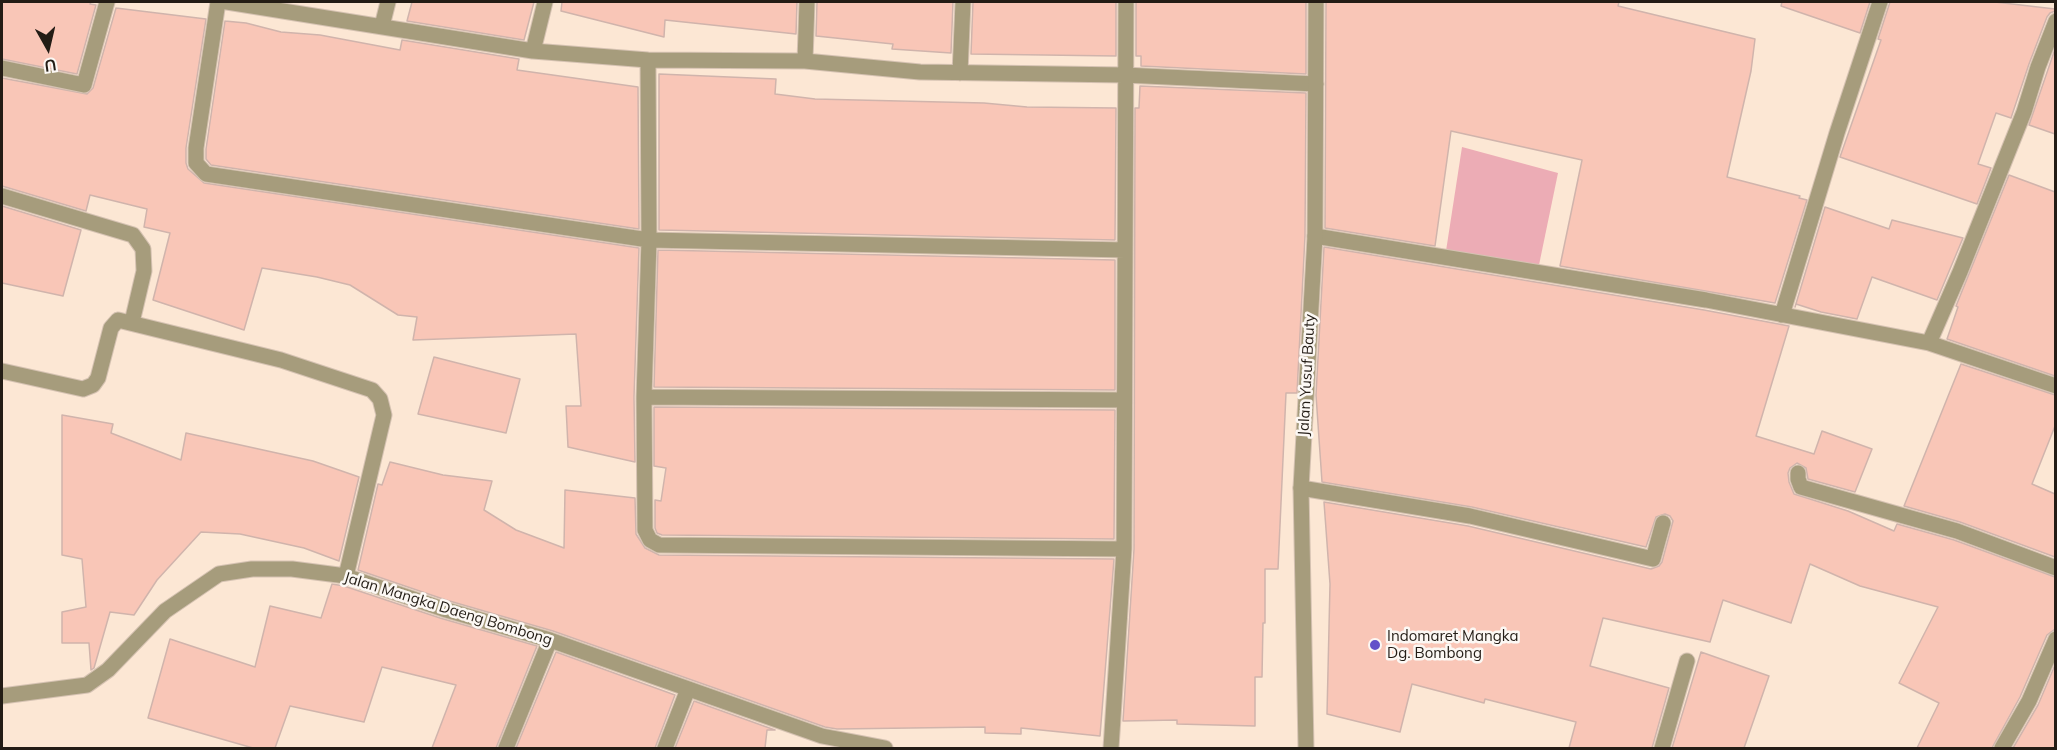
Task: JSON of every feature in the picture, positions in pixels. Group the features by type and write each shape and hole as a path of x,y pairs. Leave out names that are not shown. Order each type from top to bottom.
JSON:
{"street":[{"path":"2,68 84,85 107,2"},
{"path":"218,2 196,148 196,163 206,174 649,240 1125,250"},
{"path":"227,2 533,51 648,60 805,61 920,72 1124,75 1316,84"},
{"path":"382,26 388,2"},
{"path":"533,51 545,2"},
{"path":"805,61 807,2"},
{"path":"960,73 963,2"},
{"path":"1111,748 1124,549 1126,2"},
{"name":"Jalan Yusuf Bauty","path":"1306,748 1300,488 1315,236 1316,2"},
{"path":"1782,315 1880,2"},
{"path":"1929,343 2024,112 2055,21"},
{"path":"648,60 649,240 645,396 645,530 650,540 659,545 1124,549"},
{"path":"2,196 133,235 143,249 144,271 132,322"},
{"path":"1315,236 1706,300 1929,343 2055,386"},
{"path":"2,371 83,389 93,385 98,378 111,328 118,321 132,322 281,360 372,390 380,399 384,415 346,576"},
{"path":"645,396 1124,400"},
{"path":"1798,472 1801,487 1957,531 2055,568"},
{"path":"1300,488 1470,516 1653,559 1663,523"},
{"name":"Jalan Mangka Daeng Bombong","path":"2,696 87,685 108,670 165,611 219,573 252,569 292,569 346,576 443,609 550,640 688,689 820,742 885,748"},
{"path":"2002,748 2029,701 2055,639"},
{"path":"506,748 550,640"},
{"path":"1662,748 1687,661"},
{"path":"665,748 688,689"}],"shaded area":[{"path":"1462,147 1558,173 1539,265 1446,251"}],"building":[{"path":"2,2 91,2 90,4 96,5 77,74 2,59"},
{"path":"412,2 534,2 524,40 407,21"},
{"path":"562,2 797,2 796,34 665,20 664,37 561,11"},
{"path":"817,2 953,2 951,53 892,49 893,44 816,36"},
{"path":"973,2 1116,2 1116,56 971,54"},
{"path":"1136,2 1306,2 1306,74 1141,66 1141,56 1136,56"},
{"path":"1326,2 1619,2 1618,6 1755,39 1751,71 1727,177 1800,196 1799,198 1807,200 1775,303 1560,266 1582,160 1451,131 1435,246 1325,228"},
{"path":"1782,2 1870,2 1860,33 1781,6"},
{"path":"1890,2 1995,2 2055,9 2047,17 2011,118 1996,113 1978,164 1991,168 1977,204 1840,157 1881,40 1878,39"},
{"path":"116,8 206,19 186,148 188,169 204,183 639,248 634,397 635,462 568,447 566,406 581,406 576,334 413,340 417,317 398,315 350,285 262,268 244,330 153,300 170,233 144,227 147,209 90,195 86,211 2,186 2,78 87,94 93,88"},
{"path":"225,21 400,50 402,40 519,59 517,70 638,87 639,229 211,165 206,159 206,149"},
{"path":"2055,49 2055,134 2029,125"},
{"path":"659,74 776,79 775,94 815,99 1116,108 1115,240 659,230"},
{"path":"1140,86 1306,93 1305,236 1297,393 1286,393 1278,569 1265,569 1262,677 1255,677 1255,726 1177,724 1177,720 1123,721 1134,549 1135,108 1139,108"},
{"path":"2009,175 2055,192 2055,376 1947,339 1958,307 1956,306"},
{"path":"2,206 81,230 63,296 2,283"},
{"path":"1825,207 1889,229 1892,220 1963,238 1937,300 1872,277 1857,319 1796,304 1795,307"},
{"path":"1324,247 1789,326 1756,436 1814,454 1822,431 1872,449 1855,492 1808,479 1806,468 1797,463 1790,468 1788,473 1794,494 1848,511 1894,531 1897,524 1954,540 2055,577 2055,629 2047,635 2020,697 1992,748 1917,748 1939,703 1899,683 1938,607 1860,586 1810,564 1791,623 1723,600 1710,642 1603,618 1590,666 1669,688 1652,748 1569,748 1576,722 1485,699 1484,703 1412,684 1400,732 1327,714 1330,584 1324,502 1468,526 1651,569 1662,562 1673,521 1665,514 1656,517 1646,547 1472,507 1322,482 1316,395"},
{"path":"658,250 1115,260 1115,390 654,387"},
{"path":"434,357 520,379 506,433 418,414"},
{"path":"1961,364 2055,395 2055,426 2032,484 2055,494 2055,557 1960,522 1904,506"},
{"path":"654,407 1115,410 1114,539 662,535 657,533 655,528 655,500 661,501 666,468 654,466"},
{"path":"62,415 113,424 111,433 181,460 186,433 313,461 359,477 339,561 304,548 240,534 201,532 157,580 134,615 110,612 94,668 91,670 89,643 62,643 62,612 86,607 82,559 62,555"},
{"path":"390,462 443,475 492,481 484,510 516,530 564,548 565,490 635,498 636,534 645,548 659,555 1114,559 1100,736 1021,728 1021,734 985,733 985,727 837,729 825,727 553,631 446,600 358,570 378,484 382,485"},
{"path":"332,584 537,646 496,748 432,748 456,685 382,667 364,722 290,706 275,748 253,748 148,718 170,639 255,667 270,606 321,618"},
{"path":"556,652 675,695 655,748 516,748"},
{"path":"1701,652 1769,676 1744,748 1672,748"},
{"path":"2055,665 2055,748 2013,748 2038,705"},
{"path":"694,701 775,730 767,730 765,748 675,748"}],"place":[{"name":"Indomaret Mangka Dg. Bombong","path":"1375,645"}]}
